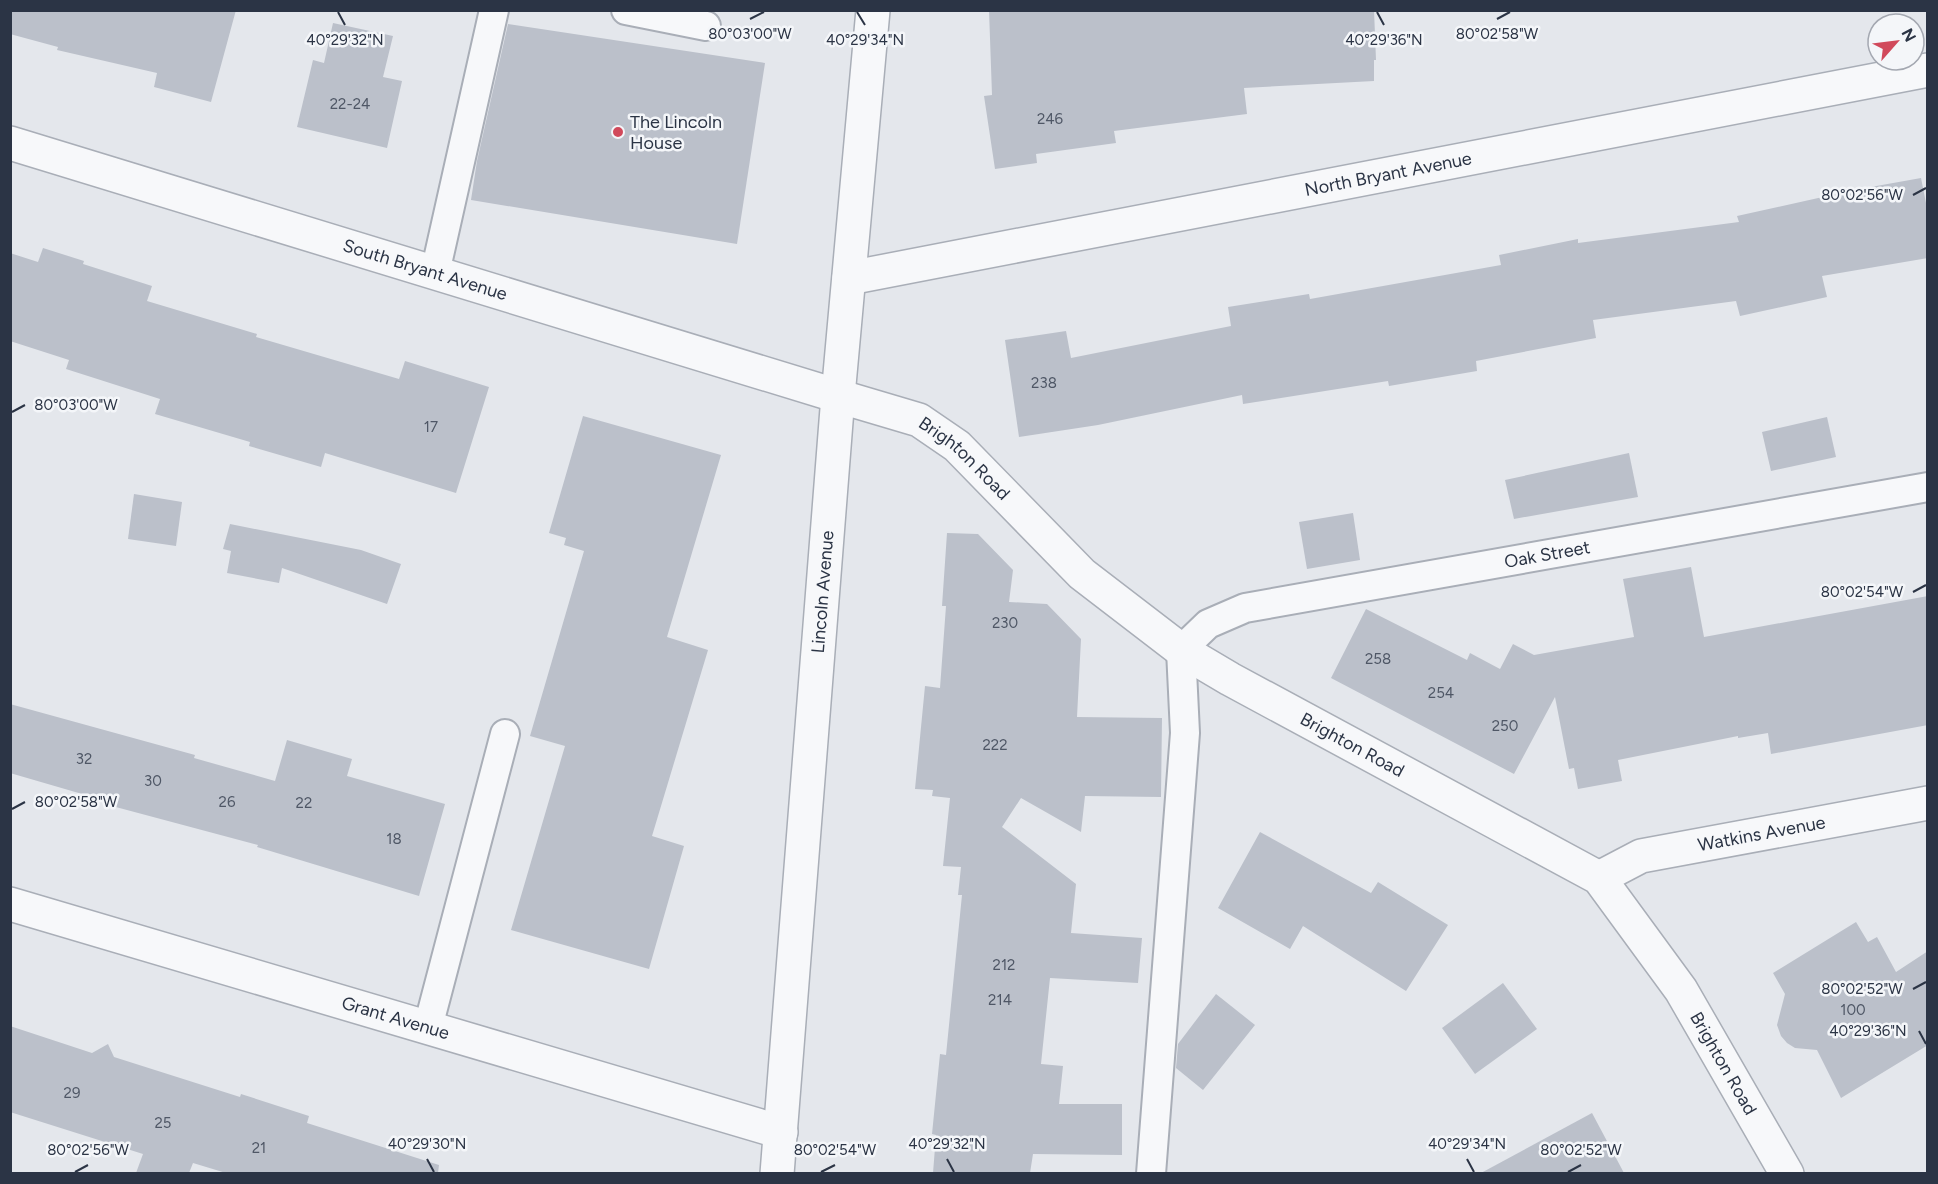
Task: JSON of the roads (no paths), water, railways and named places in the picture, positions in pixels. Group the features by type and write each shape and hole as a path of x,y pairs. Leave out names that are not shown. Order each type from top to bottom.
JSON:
{"street":[{"name":"Lincoln Avenue","path":"777,1173 838,396 873,10"},
{"name":"North Bryant Avenue","path":"849,278 1928,70"},
{"name":"South Bryant Avenue","path":"10,143 838,396"},
{"name":"Brighton Road","path":"838,396 919,420 957,446 1082,574 1181,650 1230,679 1599,878 1681,990 1787,1173"},
{"name":"Watkins Avenue","path":"1599,878 1641,856 1928,803"},
{"name":"Grant Avenue","path":"10,904 781,1132"}],"lane":[{"path":"435,273 494,10"},
{"path":"626,10 706,26"},
{"name":"Oak Street","path":"1181,650 1208,624 1245,608 1928,487"},
{"path":"1151,1173 1185,733 1181,650"},
{"path":"428,1027 505,734"}],"place":[{"name":"The Lincoln House","path":"618,132"}]}
